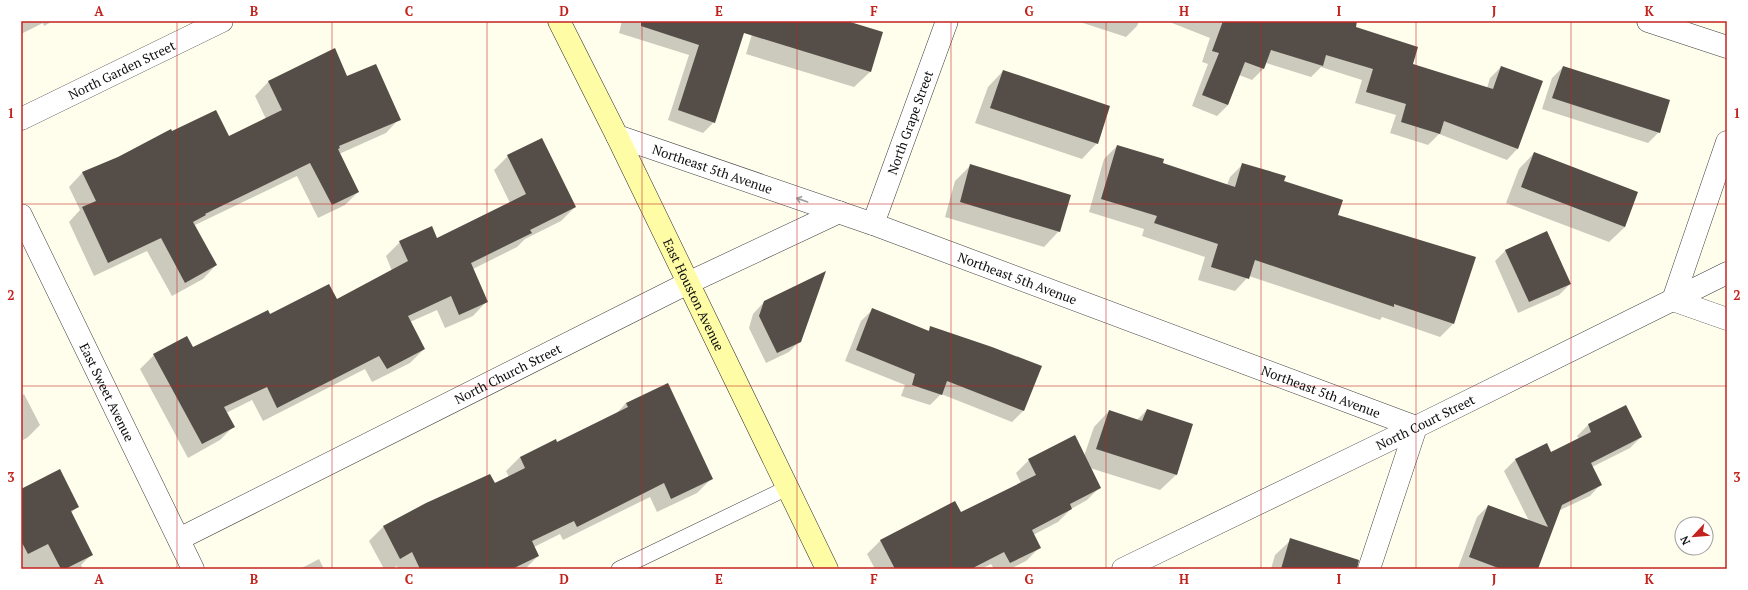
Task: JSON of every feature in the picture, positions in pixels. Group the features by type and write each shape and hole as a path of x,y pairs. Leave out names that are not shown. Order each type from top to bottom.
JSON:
{"main road":[{"name":"East Houston Avenue","path":"559,21 617,136 827,569"}],"street":[{"name":"North Garden Street","path":"21,119 222,21"},
{"name":"North Grape Street","path":"873,224 947,21"},
{"path":"1648,21 1727,47"},
{"name":"Northeast 5th Avenue","path":"617,136 873,224 1416,428"},
{"path":"1727,142 1673,300 1727,319"},
{"name":"North Church Street","path":"179,538 688,283 839,212"},
{"name":"East Sweet Avenue","path":"21,215 193,569"},
{"name":"North Court Street","path":"1123,569 1416,428 1727,273"},
{"path":"1369,569 1416,428"}],"lane":[{"path":"619,569 787,488"}],"building":[{"path":"641,21 847,21 883,32 871,72 744,33 715,123 678,110 699,45 641,26"},
{"path":"1223,21 1357,21 1356,27 1418,47 1413,64 1493,89 1501,66 1543,81 1518,149 1444,121 1440,134 1401,122 1406,104 1366,92 1373,69 1326,55 1323,66 1271,50 1264,69 1245,62 1228,105 1202,95 1219,53 1212,51"},
{"path":"335,48 347,76 376,64 401,120 339,146 340,148 338,149 359,192 332,205 310,163 205,214 206,215 193,222 217,265 185,283 161,238 108,263 82,207 96,201 82,172 118,157 171,129 172,131 216,110 229,136 282,110 268,81"},
{"path":"1563,66 1670,100 1660,133 1552,98"},
{"path":"1003,70 1110,106 1098,144 990,108"},
{"path":"542,138 576,207 530,230 532,233 471,263 488,302 459,315 451,296 408,316 425,349 387,369 379,356 277,408 267,387 224,407 235,427 202,444 153,354 187,336 193,347 268,310 270,314 329,284 337,299 408,261 399,241 432,226 437,238 526,194 507,155"},
{"path":"1117,145 1164,159 1163,163 1235,187 1242,163 1286,176 1284,181 1343,200 1338,215 1476,257 1454,324 1394,304 1394,307 1255,260 1249,279 1211,267 1218,244 1154,223 1157,216 1101,199"},
{"path":"1534,152 1638,192 1625,227 1521,187"},
{"path":"970,164 1071,195 1060,232 960,202"},
{"path":"1547,231 1571,284 1529,302 1505,250"},
{"path":"826,271 801,342 777,353 759,316 764,301"},
{"path":"872,308 929,331 930,326 1042,366 1024,411 947,381 942,395 912,385 915,374 856,350"},
{"path":"668,383 713,479 671,499 664,483 577,527 574,521 532,541 539,556 512,569 420,569 412,552 400,559 383,526 426,503 490,474 495,483 525,468 520,457 556,439 557,442 628,407 626,403"},
{"path":"1626,405 1642,437 1591,463 1602,485 1562,505 1538,569 1501,569 1469,557 1488,505 1548,527 1515,459 1547,443 1551,452 1591,432 1588,424"},
{"path":"1147,409 1193,424 1177,475 1096,449 1109,410 1142,421"},
{"path":"1075,435 1101,488 1070,504 1072,509 1032,530 1041,548 1010,563 1004,552 971,569 895,569 880,540 955,501 961,512 1036,475 1028,459"},
{"path":"60,469 79,507 71,511 93,555 65,569 61,569 48,544 28,554 21,541 21,489"},
{"path":"1290,538 1359,560 1357,569 1281,569"}]}
